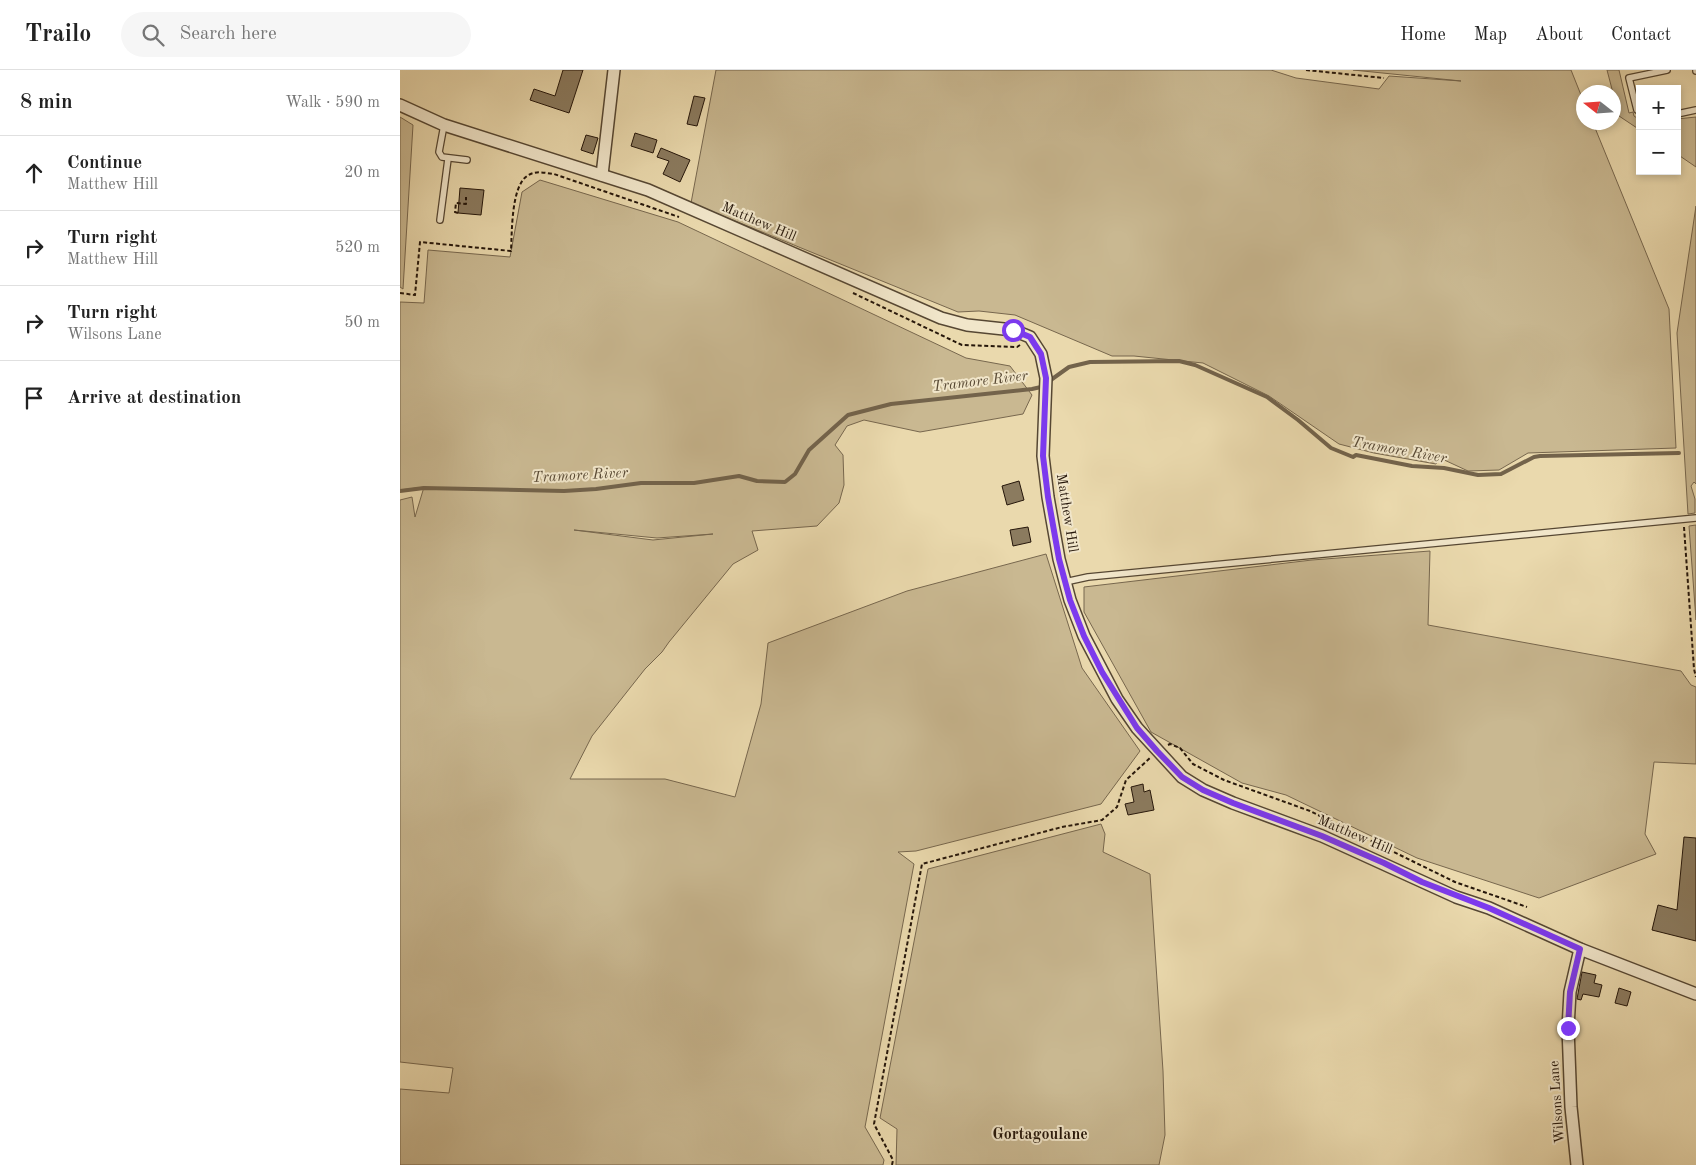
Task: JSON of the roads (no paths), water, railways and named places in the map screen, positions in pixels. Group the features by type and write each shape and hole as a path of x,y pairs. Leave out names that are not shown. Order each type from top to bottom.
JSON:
{"street":[{"path":"602,175 614,70"},
{"name":"Matthew Hill","path":"400,106 444,125 648,190 941,318 968,325 1013,330 1030,337 1041,354 1046,378 1043,456 1054,532 1065,582 1084,636 1102,672 1137,728 1182,777 1203,790 1233,803 1322,836 1422,882 1489,908 1580,949 1696,994"},
{"name":"Wilsons Lane","path":"1577,1165 1571,1106 1568,1028 1570,992 1580,949"}],"lane":[{"path":"1636,106 1629,78 1667,70"},
{"path":"1681,113 1696,110"},
{"path":"444,125 439,152 442,157 467,160"},
{"path":"440,220 448,159"},
{"path":"1065,582 1088,577 1696,518"}],"waterway":[{"name":"Tramore River","path":"400,491 424,488 564,491 641,483 694,483 739,476 757,481 785,482 795,474 809,450 848,415 891,404 1032,389 1041,387 1069,367 1090,362 1179,361 1195,365 1267,397 1331,448 1353,457 1356,455 1412,466 1444,468 1478,475 1501,474 1534,457 1540,456 1679,453"}],"district":[{"name":"Gortagoulane","path":"1040,1135"}]}
